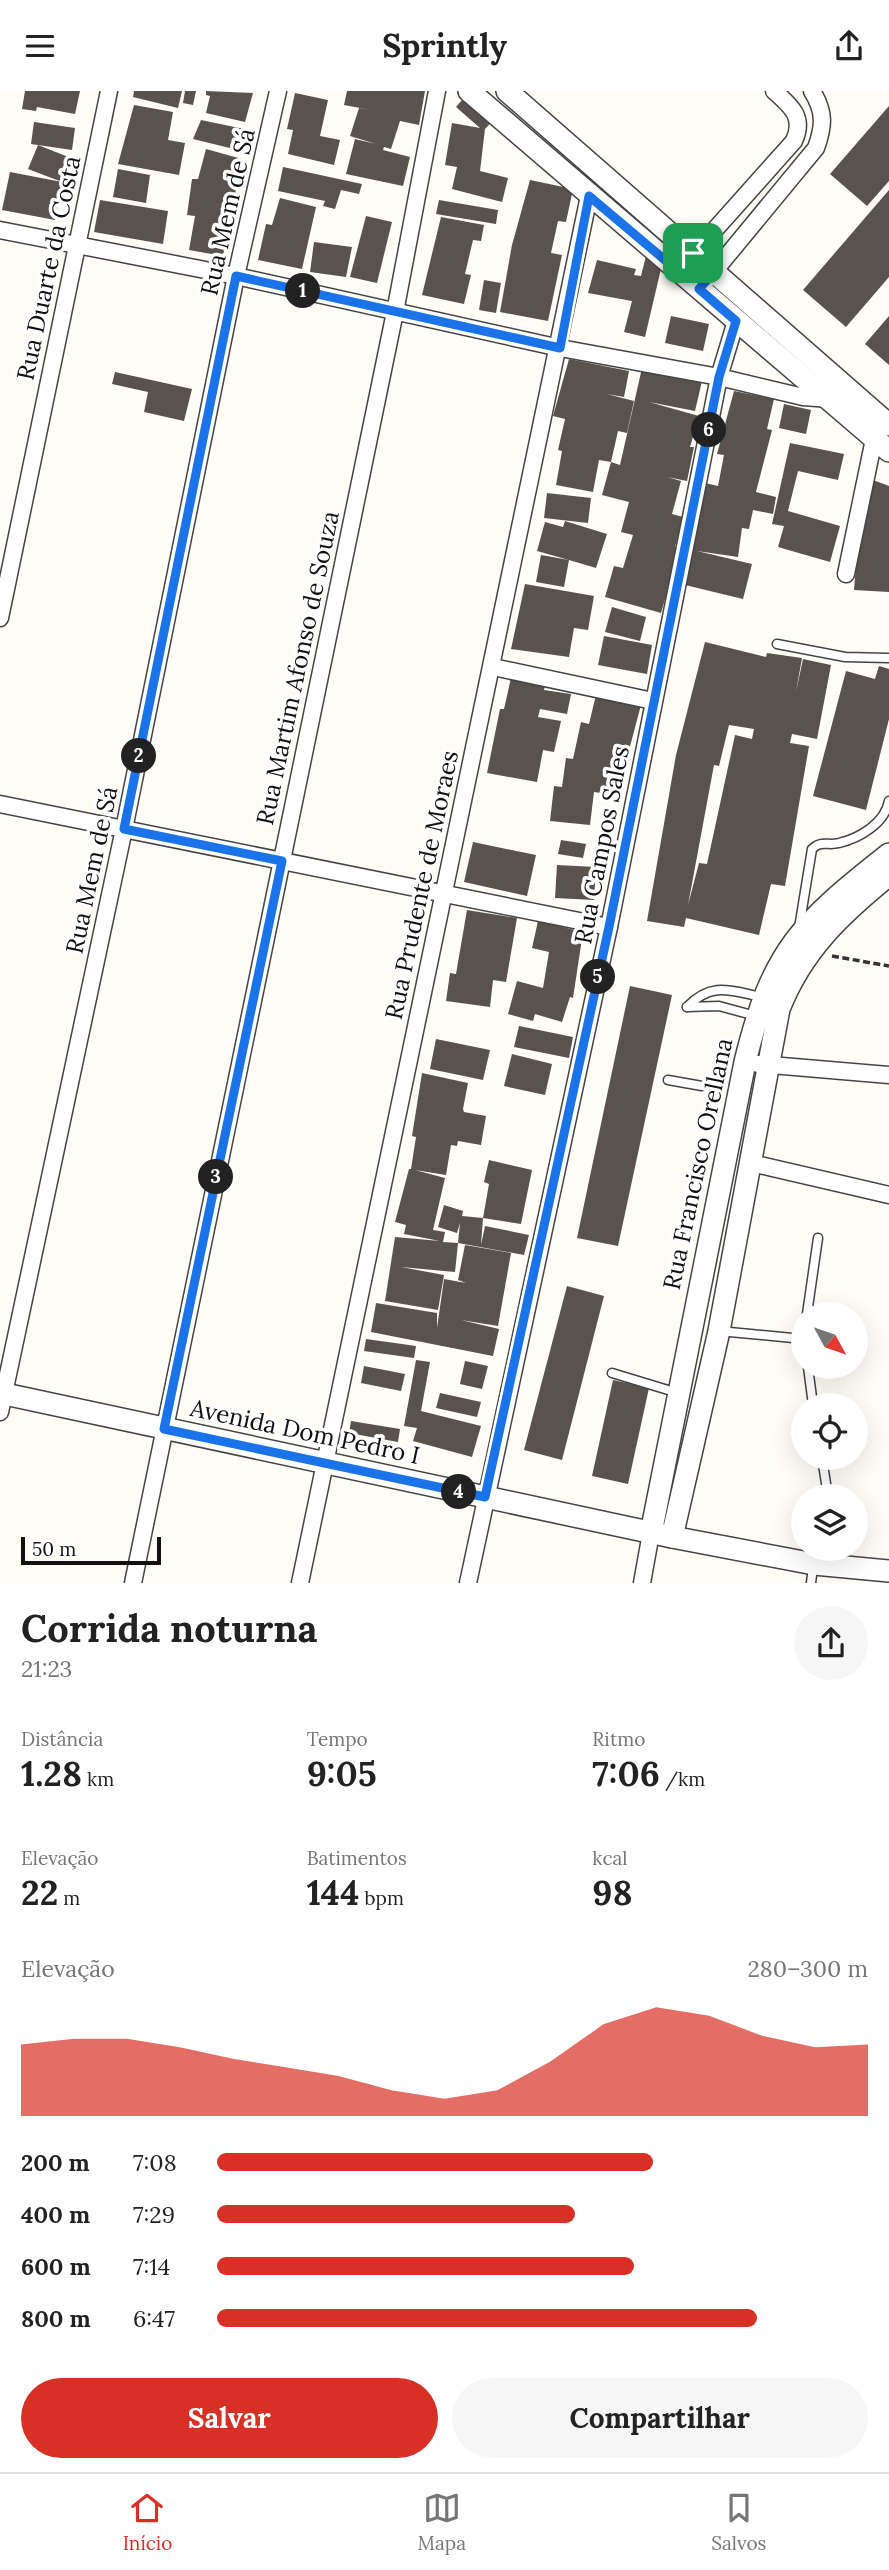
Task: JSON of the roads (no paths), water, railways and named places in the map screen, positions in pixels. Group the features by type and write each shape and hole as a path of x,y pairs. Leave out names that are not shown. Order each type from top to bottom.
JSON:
{"street":[{"name":"Rua Duarte da Costa","path":"0,618 109,91"},
{"name":"Rua Mem de Sá","path":"1,1400 124,829 236,276 278,91"},
{"name":"Rua Martim Afonso de Souza","path":"133,1583 396,312 437,91"},
{"path":"469,91 828,401 884,438"},
{"path":"507,91 843,385 884,438"},
{"path":"678,271 794,141 799,120 793,108 774,91"},
{"path":"699,289 816,148 824,127 820,104 810,91 793,108"},
{"name":"Rua Prudente de Moraes","path":"300,1583 442,893 560,348 589,196"},
{"path":"0,230 236,276 560,348 719,377 828,401"},
{"name":"Rua Campos Sales","path":"468,1583 609,927 719,377 736,321"},
{"path":"828,401 843,385"},
{"path":"846,574 884,438"},
{"path":"493,667 653,701"},
{"path":"0,803 609,927"},
{"name":"Rua Francisco Orellana","path":"651,1533 745,1062 759,1007 838,895 889,854"},
{"name":"Rua Francisco Orellana","path":"803,944 889,875"},
{"name":"Rua Francisco Orellana","path":"672,1537 719,1331 779,1009 783,973"},
{"path":"745,1062 889,1075"},
{"path":"751,1163 889,1195"},
{"name":"Avenida Dom Pedro I","path":"1,1400 164,1429 818,1567 889,1571"},
{"path":"642,1583 651,1533"}],"lane":[{"path":"777,644 835,655 889,658"},
{"path":"803,944 812,849 822,843 842,842 873,827 886,813 889,801"},
{"path":"713,990 759,1007 687,1007 699,994 713,990"},
{"path":"668,1080 702,1086"},
{"path":"810,1302 817,1266 818,1238"},
{"path":"719,1331 791,1338"},
{"path":"611,1373 678,1393"}]}
